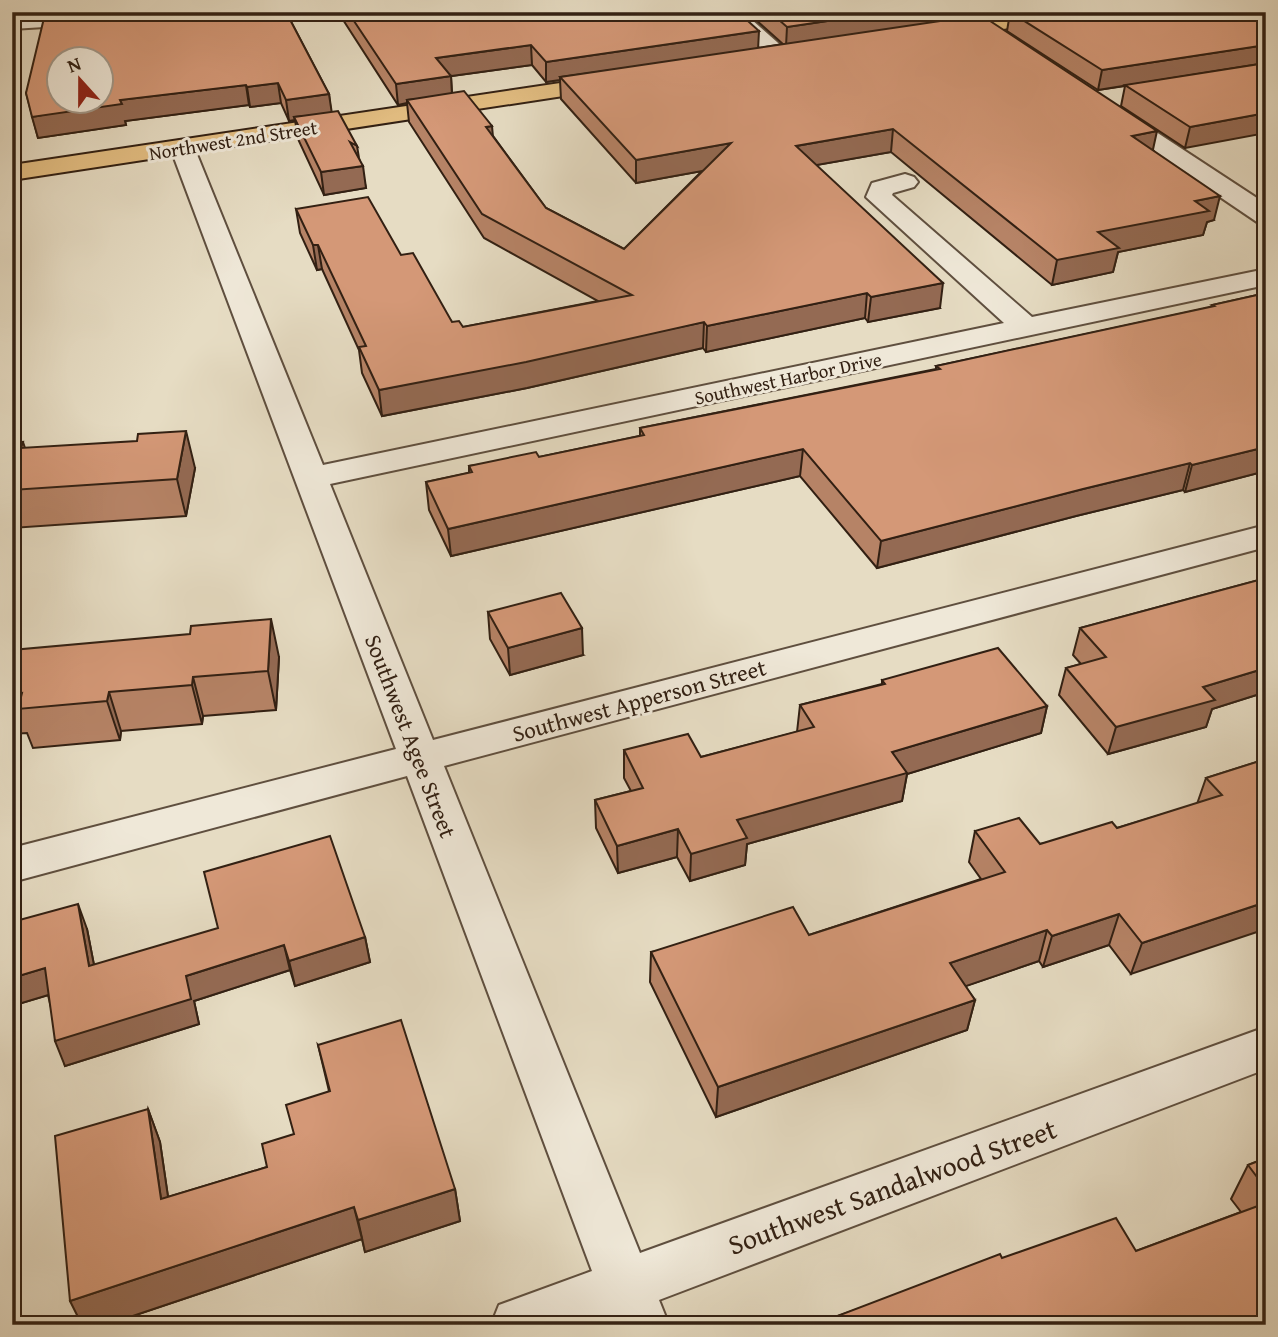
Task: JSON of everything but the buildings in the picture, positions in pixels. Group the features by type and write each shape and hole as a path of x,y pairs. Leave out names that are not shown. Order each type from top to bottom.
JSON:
{"main road":[{"path":"915,37 1076,12"},
{"path":"756,61 810,53"},
{"name":"Northwest 2nd Street","path":"12,173 635,79"}],"street":[{"path":"730,12 783,57"},
{"path":"12,23 115,16"},
{"path":"981,26 1004,41"},
{"path":"1120,96 1093,101 1266,216"},
{"name":"Southwest Agee Street","path":"182,147 633,1305"},
{"path":"905,181 881,188 879,197 1027,328"},
{"name":"Southwest Harbor Drive","path":"310,478 1266,277"},
{"name":"Southwest Apperson Street","path":"12,865 1266,536"},
{"name":"Southwest Sandalwood Street","path":"519,1325 633,1305 1266,1048"}]}
